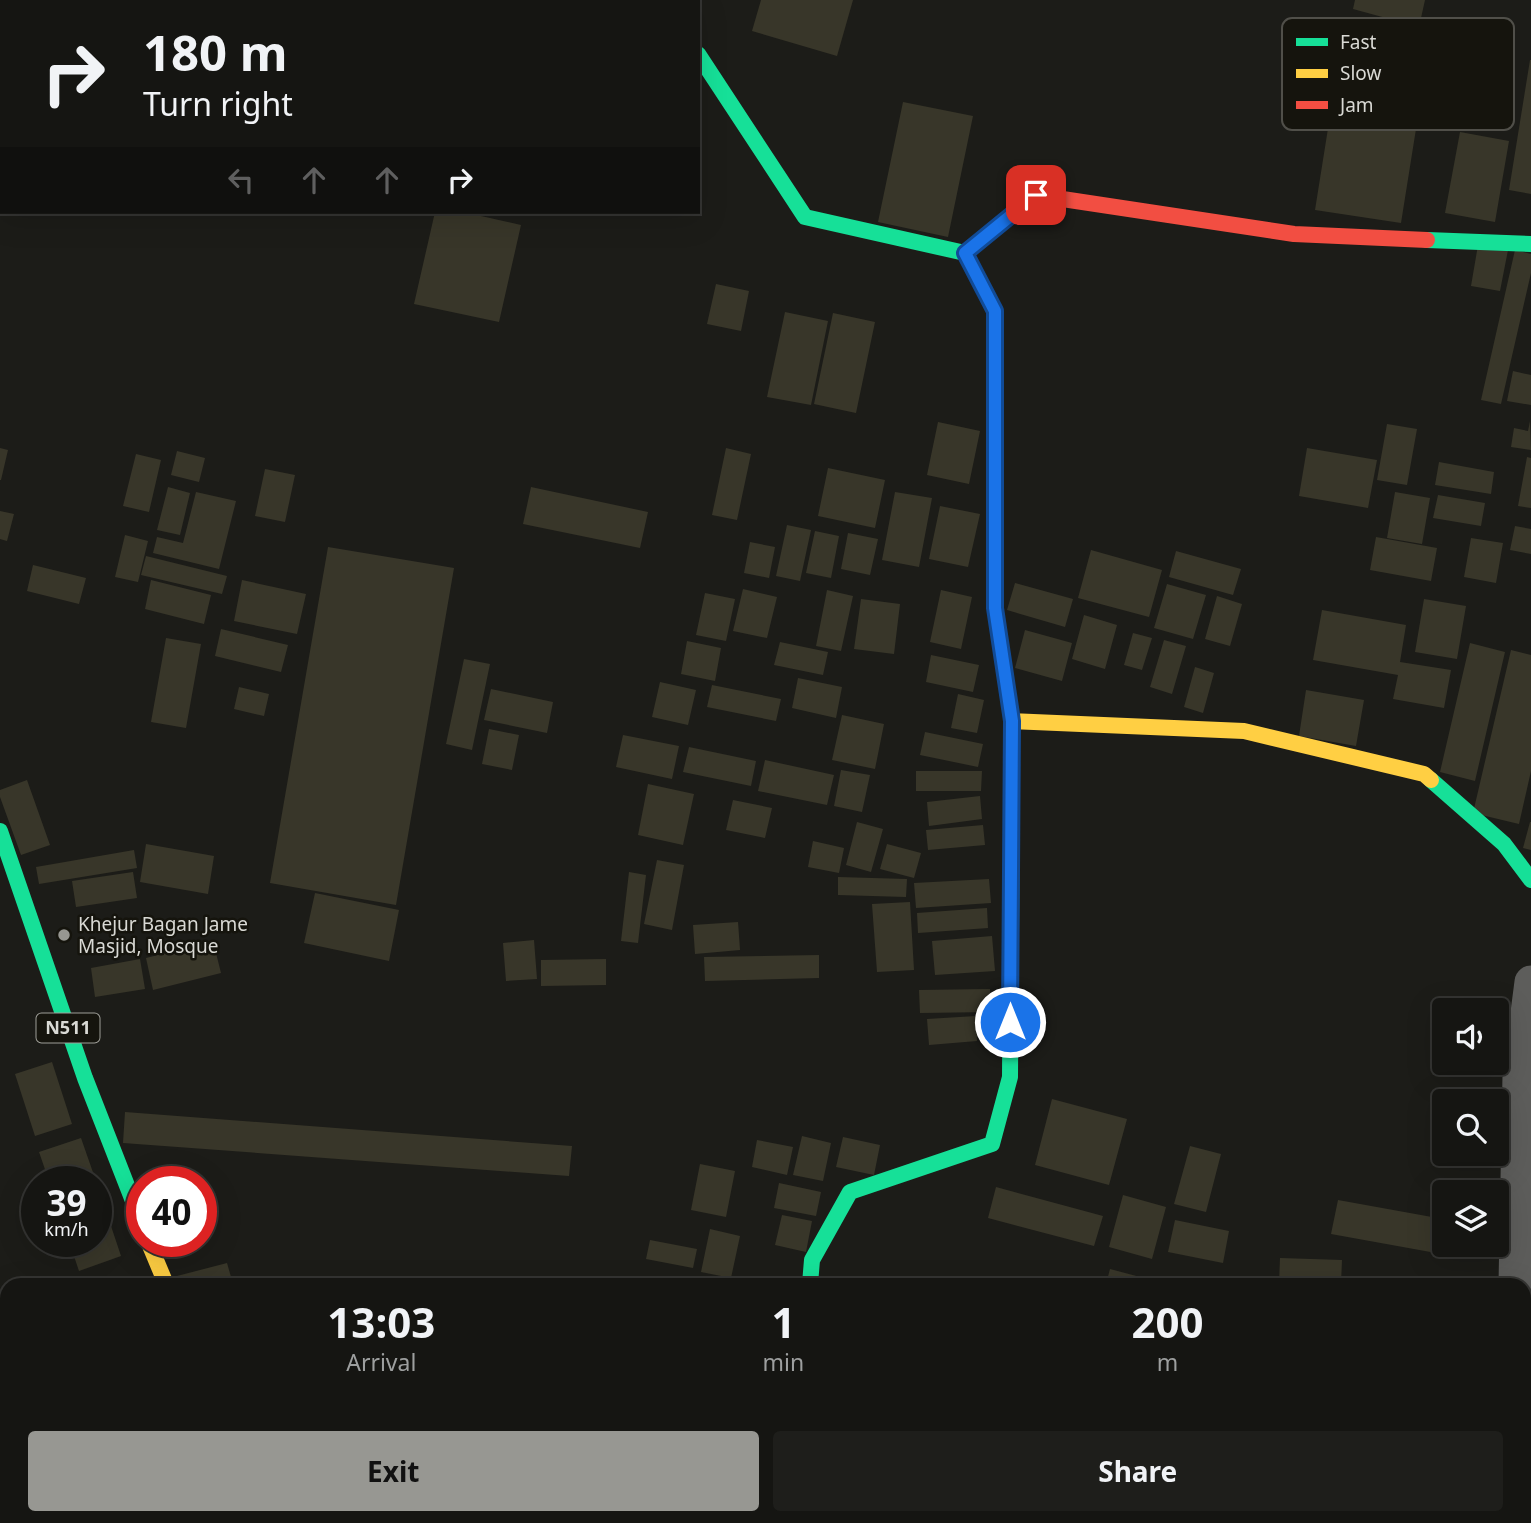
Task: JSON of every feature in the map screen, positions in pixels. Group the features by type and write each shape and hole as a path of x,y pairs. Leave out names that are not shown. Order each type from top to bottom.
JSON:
{"main road":[{"path":"700,57 805,217 965,253 995,311 995,608 1012,721 1010,1077 992,1143 850,1192 812,1260 810,1278"},
{"path":"965,253 1036,195 1294,234 1531,244"},
{"path":"1012,721 1244,731 1424,774 1504,844 1531,880"},
{"name":"N511","path":"0,831 85,1078 126,1183"},
{"path":"155,1257 163,1278"}],"street":[{"path":"1515,1278 1519,1075 1531,982"}],"building":[{"path":"761,0 853,0 837,56 752,31"},
{"path":"1355,0 1425,0 1421,18 1386,18 1353,9"},
{"path":"1531,60 1531,194 1509,190"},
{"path":"903,102 973,116 948,237 878,222"},
{"path":"1328,130 1416,130 1401,223 1315,210"},
{"path":"1460,132 1509,141 1495,222 1445,213"},
{"path":"435,214 472,214 521,225 499,322 414,304"},
{"path":"1478,245 1508,250 1500,291 1471,286"},
{"path":"1515,250 1531,254 1531,273 1501,404 1481,400"},
{"path":"716,284 749,291 741,331 707,324"},
{"path":"785,312 828,321 811,405 767,397"},
{"path":"833,313 875,322 856,413 814,404"},
{"path":"1513,371 1531,375 1531,405 1507,401"},
{"path":"1530,421 1531,450 1511,447 1514,428 1528,431"},
{"path":"938,422 980,431 969,484 927,475"},
{"path":"1387,424 1417,429 1407,485 1377,480"},
{"path":"0,448 8,450 1,480 0,480"},
{"path":"726,448 751,454 737,520 712,515"},
{"path":"1307,448 1377,460 1368,508 1299,496"},
{"path":"177,451 205,458 199,482 171,475"},
{"path":"136,454 161,460 149,512 123,506"},
{"path":"1527,457 1531,458 1531,508 1518,506"},
{"path":"1439,462 1494,472 1491,494 1435,485"},
{"path":"828,468 885,480 875,528 818,516"},
{"path":"265,469 295,475 285,522 255,516"},
{"path":"168,487 190,493 180,535 157,530"},
{"path":"531,487 648,512 640,548 523,524"},
{"path":"196,492 236,501 219,569 153,553 157,537 183,543"},
{"path":"895,492 932,498 919,567 882,560"},
{"path":"1395,492 1430,498 1422,544 1387,538"},
{"path":"1438,495 1485,503 1481,526 1433,518"},
{"path":"940,506 980,514 968,567 929,559"},
{"path":"0,511 14,514 7,541 0,539"},
{"path":"787,525 811,530 800,581 776,576"},
{"path":"1515,526 1531,529 1531,554 1510,550"},
{"path":"815,531 839,536 831,578 806,573"},
{"path":"848,533 878,539 870,575 841,569"},
{"path":"125,535 148,541 138,582 115,577"},
{"path":"1376,537 1437,548 1431,581 1370,570"},
{"path":"1471,538 1503,543 1496,583 1464,577"},
{"path":"750,542 775,547 769,578 744,573"},
{"path":"328,547 454,568 396,905 270,883"},
{"path":"1091,550 1162,570 1149,617 1078,598"},
{"path":"1176,551 1241,569 1233,595 1169,577"},
{"path":"146,556 227,576 222,594 141,575"},
{"path":"33,565 86,578 79,604 27,591"},
{"path":"151,580 211,595 204,624 145,609"},
{"path":"242,580 306,594 297,634 234,621"},
{"path":"1015,583 1073,599 1065,627 1007,610"},
{"path":"1167,584 1206,595 1193,639 1154,628"},
{"path":"743,589 777,597 767,638 733,631"},
{"path":"827,590 853,596 841,651 816,646"},
{"path":"941,590 972,597 961,649 930,642"},
{"path":"705,593 735,599 726,641 696,635"},
{"path":"1217,596 1242,604 1230,646 1205,639"},
{"path":"861,599 900,604 894,654 854,649"},
{"path":"1424,599 1466,606 1457,659 1415,652"},
{"path":"1322,610 1406,625 1400,662 1451,670 1444,708 1393,699 1398,675 1313,660"},
{"path":"1084,615 1117,625 1105,669 1072,659"},
{"path":"221,629 288,645 281,672 215,656"},
{"path":"1025,630 1072,643 1062,681 1015,668"},
{"path":"1133,633 1152,638 1142,670 1124,665"},
{"path":"166,638 201,644 186,728 151,722"},
{"path":"1164,640 1186,646 1172,694 1150,687"},
{"path":"687,641 721,648 715,681 681,674"},
{"path":"780,642 828,652 823,675 774,665"},
{"path":"1470,643 1505,652 1475,781 1440,772"},
{"path":"1511,650 1531,655 1531,771 1519,824 1473,813"},
{"path":"931,655 979,665 973,692 926,682"},
{"path":"464,659 490,664 472,750 446,744"},
{"path":"1195,667 1214,673 1203,713 1184,707"},
{"path":"798,678 842,687 836,718 792,708"},
{"path":"660,682 696,690 688,725 652,717"},
{"path":"712,685 781,699 776,721 707,707"},
{"path":"239,687 269,694 264,716 234,709"},
{"path":"491,689 553,702 547,733 484,720"},
{"path":"1306,690 1364,700 1356,746 1299,736"},
{"path":"958,694 984,700 977,733 951,728"},
{"path":"842,715 884,724 875,769 832,760"},
{"path":"489,729 519,735 512,770 482,764"},
{"path":"925,732 983,744 978,767 920,755"},
{"path":"623,735 679,746 672,779 616,767"},
{"path":"689,747 756,761 751,786 683,772"},
{"path":"765,760 834,775 827,805 758,791"},
{"path":"841,770 870,775 862,812 834,806"},
{"path":"916,771 982,771 981,791 916,791"},
{"path":"27,780 50,845 21,855 0,797 0,790"},
{"path":"648,784 694,794 683,845 638,835"},
{"path":"980,796 982,819 929,826 927,802"},
{"path":"733,800 772,808 765,838 726,830"},
{"path":"857,822 883,829 871,872 846,865"},
{"path":"1531,822 1531,850 1523,848"},
{"path":"983,825 985,845 928,850 926,830"},
{"path":"813,841 844,848 839,873 808,867"},
{"path":"146,844 214,856 208,894 140,882"},
{"path":"887,844 921,853 914,878 880,869"},
{"path":"134,850 137,868 39,884 36,867"},
{"path":"657,860 684,865 672,930 644,924"},
{"path":"133,872 137,898 76,907 72,881"},
{"path":"629,872 646,875 638,943 621,941"},
{"path":"838,877 907,879 906,897 838,895"},
{"path":"989,879 991,903 916,908 914,883"},
{"path":"315,893 399,910 389,961 304,943"},
{"path":"910,902 914,970 877,972 872,904"},
{"path":"987,908 988,928 918,933 917,913"},
{"path":"738,922 740,950 695,954 693,925"},
{"path":"992,936 995,971 935,975 932,941"},
{"path":"534,940 537,979 506,981 503,943"},
{"path":"213,941 221,973 153,990 146,958"},
{"path":"819,955 819,978 705,981 704,957"},
{"path":"140,959 145,989 95,997 91,968"},
{"path":"606,959 606,985 541,986 541,960"},
{"path":"990,989 991,1012 920,1013 919,990"},
{"path":"976,1016 977,1041 929,1045 927,1019"},
{"path":"52,1062 72,1124 35,1136 15,1074"},
{"path":"1052,1099 1127,1119 1109,1185 1035,1165"},
{"path":"125,1112 572,1146 569,1176 123,1143"},
{"path":"802,1136 831,1143 823,1181 793,1175"},
{"path":"843,1137 880,1145 874,1175 836,1167"},
{"path":"81,1138 91,1166 44,1166 39,1152"},
{"path":"757,1140 793,1147 787,1175 752,1167"},
{"path":"1190,1146 1221,1154 1206,1212 1174,1204"},
{"path":"700,1164 735,1171 726,1217 691,1210"},
{"path":"779,1183 821,1192 816,1216 774,1208"},
{"path":"996,1187 1103,1216 1094,1246 988,1218"},
{"path":"1123,1195 1166,1207 1152,1259 1109,1247"},
{"path":"1338,1200 1432,1217 1432,1252 1331,1234"},
{"path":"782,1215 812,1221 806,1252 775,1245"},
{"path":"1175,1220 1229,1231 1223,1263 1168,1252"},
{"path":"112,1229 121,1256 79,1271 74,1257 112,1257"},
{"path":"710,1229 740,1236 731,1278 701,1272"},
{"path":"650,1240 697,1249 693,1268 646,1259"},
{"path":"1280,1258 1342,1260 1341,1278 1279,1278"},
{"path":"227,1263 231,1278 178,1278"},
{"path":"1110,1269 1144,1278 1108,1278"}],"traffic: fast":[{"path":"700,57 805,217 965,253 995,311 995,424"},
{"path":"1427,240 1531,244"},
{"path":"1431,780 1504,844 1531,880"},
{"path":"810,1278 812,1260 850,1192 992,1144 1010,1077 1012,783"},
{"path":"0,831 85,1078 126,1183"}],"traffic: slow":[{"path":"995,424 995,608 1012,721 1012,783"},
{"path":"1012,721 1244,731 1424,774 1431,780"},
{"path":"155,1257 163,1278"}],"traffic: jam":[{"path":"965,253 1036,195 1294,234 1427,240"}],"place":[{"name":"Khejur Bagan Jame Masjid, Mosque","path":"64,935"}],"route":[{"path":"1010,1022 1012,721 995,608 995,311 965,253 1036,195"}]}
